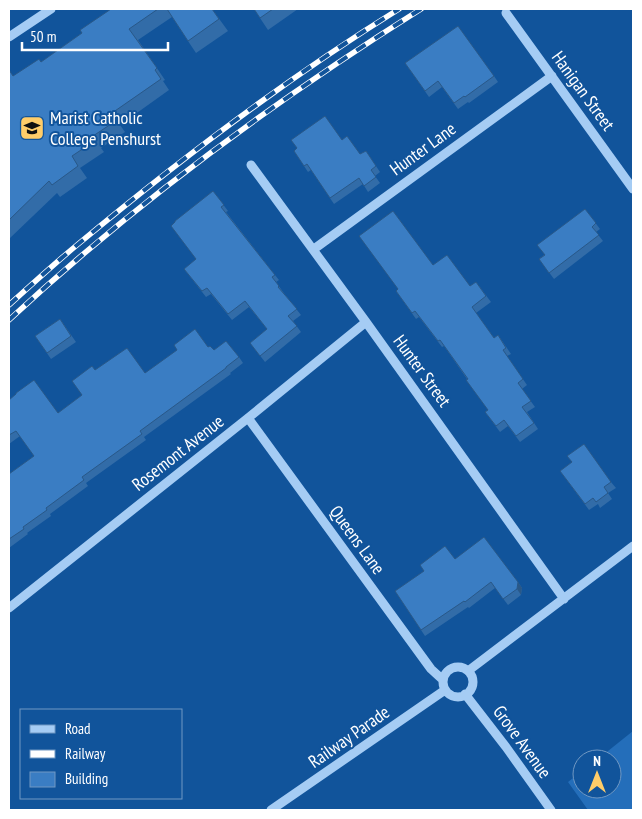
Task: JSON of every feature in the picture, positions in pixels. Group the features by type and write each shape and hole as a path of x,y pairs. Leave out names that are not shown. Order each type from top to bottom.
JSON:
{"street":[{"path":"9,37 51,9"},
{"name":"Hanigan Street","path":"506,13 633,189"},
{"name":"Hunter Lane","path":"314,249 552,76"},
{"name":"Hunter Street","path":"251,164 564,599"},
{"name":"Rosemont Avenue","path":"9,608 366,322"},
{"name":"Queens Lane","path":"248,418 431,669 443,680"},
{"path":"468,671 633,546"},
{"path":"455,667 464,668 468,671 471,674 472,683 471,688 465,694 457,696 445,690 443,680 447,672 455,667"},
{"name":"Railway Parade","path":"271,810 445,690"},
{"name":"Grove Avenue","path":"465,694 551,810"}],"shaded area":[{"path":"633,731 633,810 588,810 580,799 622,799 622,749 610,749"},
{"path":"572,779 572,788 568,782"}],"building":[{"path":"111,9 158,9 129,29 157,68 155,70 161,79 112,113 117,120 93,136 96,140 72,156 78,166 52,185 49,181 9,220 9,70 13,76 39,59 41,62 82,33 80,30"},
{"path":"167,9 212,9 219,19 188,41"},
{"path":"254,9 273,9 260,18"},
{"path":"458,26 494,76 454,103 438,81 425,91 405,63"},
{"path":"325,116 342,140 347,136 360,154 366,151 376,166 371,170 376,177 364,186 359,178 330,198 307,164 304,166 294,151 297,148 291,140"},
{"path":"213,191 224,205 221,207 275,275 272,277 278,287 297,309 288,316 297,326 260,356 250,343 267,329 245,301 228,314 207,288 202,291 184,269 196,259 171,226"},
{"path":"585,209 596,223 592,227 599,235 549,273 539,259 545,255 537,245"},
{"path":"393,211 433,265 447,255 470,286 476,282 486,296 472,307 494,338 498,335 506,348 503,350 523,379 518,383 531,401 522,407 534,423 516,436 504,420 496,426 485,412 488,410 466,380 468,379 440,340 438,341 415,311 412,313 396,291 398,289 359,236"},
{"path":"60,319 71,336 47,353 35,336"},
{"path":"195,329 208,347 210,346 214,350 226,341 239,357 140,431 142,434 82,477 84,480 9,539 9,474 34,456 16,431 9,435 9,400 34,380 58,413 82,395 72,381 92,366 95,370 127,348 145,373 177,350 174,345"},
{"path":"584,444 611,482 604,487 608,493 596,502 593,498 585,504 560,471 572,462 567,456"},
{"path":"484,537 518,582 517,589 503,599 491,582 465,602 421,630 395,591 424,571 420,565 445,546 455,559"}],"railway":[{"path":"9,305 77,245 194,151 315,63 399,9"},
{"path":"9,320 106,235 208,155 313,80 421,9"}],"place":[{"name":"Marist Catholic College Penshurst","path":"32,128"}]}
